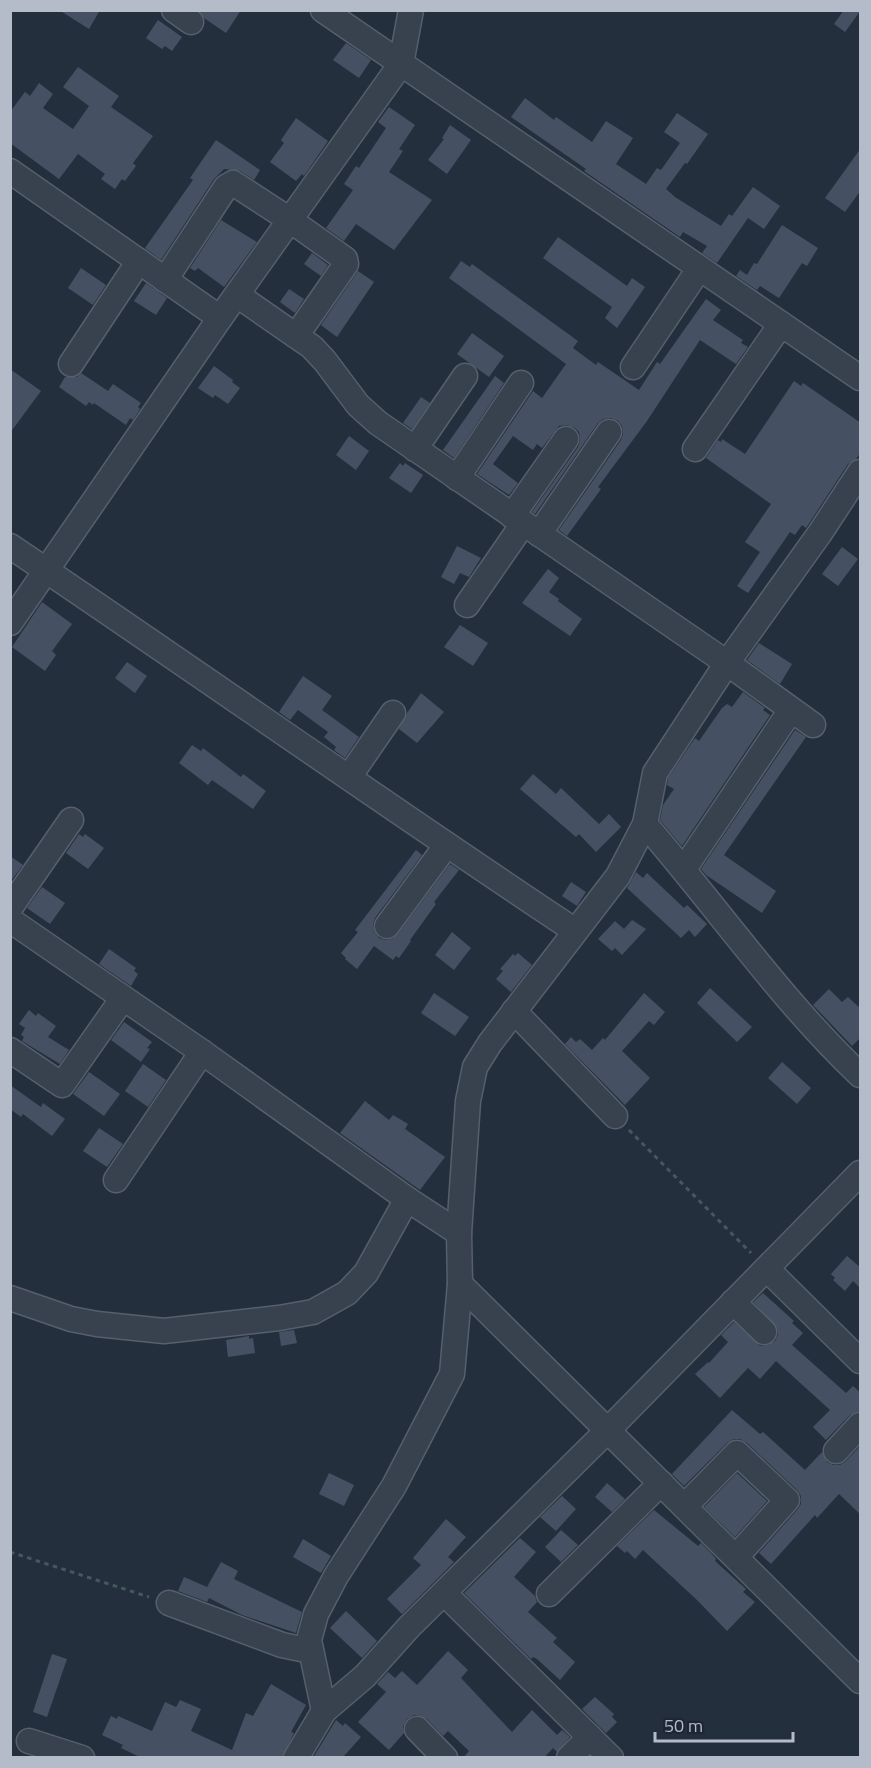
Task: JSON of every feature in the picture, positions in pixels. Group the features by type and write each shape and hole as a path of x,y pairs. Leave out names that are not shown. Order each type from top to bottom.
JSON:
{"street":[{"path":"323,10 861,378"},
{"path":"10,623 220,318 401,64 411,10"},
{"path":"10,171 220,318"},
{"path":"165,280 226,187 233,183 345,259 346,264 296,336"},
{"path":"71,364 139,261"},
{"path":"633,367 699,269"},
{"path":"237,295 312,348 325,361 358,405 378,423 727,663 813,725"},
{"path":"695,449 781,324"},
{"path":"415,449 465,376"},
{"path":"457,477 521,383"},
{"path":"468,605 525,525 609,432"},
{"path":"525,525 566,439"},
{"path":"324,1711 309,1640 316,1614 336,1576 394,1486 452,1374 460,1284 459,1233 468,1101 475,1067 489,1043 574,930 618,876 645,824 655,773 727,663 861,472"},
{"path":"10,546 349,777 446,846 574,930"},
{"path":"684,869 791,710"},
{"path":"349,777 393,713"},
{"path":"10,908 71,820"},
{"path":"645,824 755,958 837,1053 861,1075"},
{"path":"387,926 446,846"},
{"path":"10,920 202,1052 407,1199 459,1233"},
{"path":"10,1050 63,1085 123,998"},
{"path":"514,1011 615,1116"},
{"path":"116,1180 202,1052"},
{"path":"296,1758 324,1711 365,1676 409,1627 445,1594 861,1173"},
{"path":"10,1298 71,1320 164,1331 313,1312 347,1293 366,1273 407,1199"},
{"path":"767,1269 861,1361"},
{"path":"460,1284 861,1681"},
{"path":"733,1302 764,1332"},
{"path":"836,1451 861,1425"},
{"path":"685,1506 737,1453 787,1500 736,1557"},
{"path":"549,1594 661,1483"},
{"path":"445,1594 611,1758"},
{"path":"169,1603 282,1646 311,1651"},
{"path":"417,1729 445,1758"},
{"path":"569,1758 590,1737"},
{"path":"29,1741 82,1758"}],"path":[{"path":"615,1116 767,1269"},
{"path":"10,1552 169,1603"}],"building":[{"path":"59,10 100,10 89,29"},
{"path":"199,10 241,10 226,33 204,18"},
{"path":"844,10 861,10 845,32 834,24"},
{"path":"158,20 182,37 172,51 165,46 162,49 146,38"},
{"path":"346,43 371,60 359,78 333,60"},
{"path":"78,67 119,96 111,107 153,136 133,163 136,166 125,181 122,179 115,189 101,179 105,174 78,154 59,179 10,143 10,112 25,92 30,96 39,83 53,94 43,108 73,129 89,106 63,87"},
{"path":"525,98 554,120 556,117 592,142 606,121 633,138 616,164 646,184 657,168 661,170 680,143 664,132 677,113 708,134 666,189 721,226 729,214 732,216 753,187 780,206 764,229 748,218 717,263 702,253 707,246 683,232 680,237 511,117"},
{"path":"389,107 415,125 399,149 403,151 389,172 432,200 394,250 356,224 344,241 326,228 353,190 344,184 356,166 359,168 386,128 378,122"},
{"path":"296,118 328,141 304,176 302,174 296,181 270,162 284,143 281,140"},
{"path":"450,125 471,140 447,174 428,160 444,139 442,138"},
{"path":"216,140 260,170 254,180 240,171 224,169 214,179 161,260 145,248 193,180 190,178"},
{"path":"861,148 861,190 845,212 825,198"},
{"path":"221,220 257,242 224,287 198,268 195,271 190,268"},
{"path":"782,225 818,248 807,266 802,263 779,298 760,286 757,290 736,276 740,270 747,275 754,263 757,264"},
{"path":"558,237 627,286 632,278 645,287 617,328 605,318 612,307 543,258"},
{"path":"312,253 328,265 321,276 304,264"},
{"path":"461,261 470,267 472,264 578,341 573,348 596,365 598,362 639,390 657,362 660,364 706,299 721,310 713,320 743,340 741,343 748,347 736,364 700,340 647,421 598,487 601,489 567,536 559,530 621,440 622,426 611,418 603,419 598,423 535,514 532,512 578,447 579,432 575,428 567,425 559,426 542,448 537,444 533,450 513,436 493,464 518,483 509,495 477,474 533,391 542,398 566,364 449,278"},
{"path":"81,268 106,285 93,305 68,288"},
{"path":"358,271 374,282 337,337 321,325"},
{"path":"146,283 167,298 156,315 134,301"},
{"path":"289,289 304,299 295,313 280,302"},
{"path":"472,333 504,356 489,377 457,354"},
{"path":"214,366 240,388 228,404 215,395 213,398 198,388"},
{"path":"10,369 41,391 10,433"},
{"path":"81,373 108,391 113,384 141,403 133,420 130,418 126,425 94,403 93,405 89,402 86,406 59,387 65,377 77,377"},
{"path":"495,376 504,383 454,458 443,450"},
{"path":"794,381 801,386 803,383 861,423 861,452 848,464 806,528 802,525 795,535 790,532 748,593 737,586 760,552 745,542 771,504 706,458 718,440 721,442 722,439 745,454"},
{"path":"421,397 430,403 412,429 403,423"},
{"path":"349,436 369,451 356,470 336,455"},
{"path":"400,463 403,466 405,463 423,475 411,493 389,478"},
{"path":"457,546 481,558 469,577 460,573 454,584 441,577"},
{"path":"842,547 858,559 838,586 822,574"},
{"path":"548,569 559,578 549,592 582,619 570,636 522,603"},
{"path":"42,602 72,624 52,651 56,655 45,671 12,647"},
{"path":"460,625 488,643 473,666 444,647"},
{"path":"759,643 792,664 780,684 747,660"},
{"path":"127,662 147,676 135,693 115,678"},
{"path":"303,676 332,696 322,710 359,737 345,758 334,750 336,747 324,737 328,732 298,710 290,720 279,712"},
{"path":"743,692 765,708 763,710 770,715 682,846 660,820 663,805 674,789 667,785 668,778 695,738 699,741 722,708 727,704 732,707"},
{"path":"421,693 444,712 417,743 399,729"},
{"path":"795,730 806,737 724,855 776,891 762,913 706,875 701,869"},
{"path":"192,745 201,751 203,748 241,777 243,774 266,791 253,809 212,780 208,785 179,763"},
{"path":"533,774 556,794 561,788 599,824 609,814 621,827 596,852 579,834 576,837 520,789"},
{"path":"79,834 83,837 85,834 104,848 88,869 66,853"},
{"path":"416,850 422,855 375,918 374,931 379,938 392,939 398,934 450,864 459,870 434,902 436,904 399,958 396,956 393,960 374,946 357,969 341,953 358,932 355,930"},
{"path":"10,856 23,865 10,882"},
{"path":"636,872 643,878 647,873 684,908 687,905 707,924 695,937 689,930 681,938 627,888"},
{"path":"571,882 586,892 577,906 562,896"},
{"path":"42,887 65,903 50,924 27,908"},
{"path":"632,920 646,929 622,955 615,948 612,951 598,939 615,921 624,929"},
{"path":"452,932 471,948 454,970 435,955"},
{"path":"109,949 136,968 134,971 138,974 131,986 99,964"},
{"path":"518,953 532,965 511,992 496,979 503,971 500,969 513,954 515,956"},
{"path":"710,988 752,1027 737,1042 697,1003"},
{"path":"829,989 842,1002 848,997 861,1009 861,1037 852,1046 813,1005"},
{"path":"434,993 469,1017 455,1036 421,1013"},
{"path":"644,993 665,1012 654,1025 649,1021 622,1051 650,1078 625,1105 565,1044 571,1037 576,1042 580,1039 592,1050 603,1038 605,1040"},
{"path":"29,1010 36,1016 38,1013 56,1026 48,1037 69,1050 60,1064 22,1041 24,1037 21,1035 25,1028 19,1024"},
{"path":"124,1022 152,1042 141,1062 111,1040"},
{"path":"782,1062 811,1088 797,1104 768,1078"},
{"path":"143,1064 166,1080 148,1107 125,1091"},
{"path":"89,1072 120,1094 104,1116 73,1094"},
{"path":"10,1085 41,1107 43,1103 65,1119 52,1136 23,1114 21,1117 10,1109"},
{"path":"365,1101 389,1120 393,1115 408,1124 405,1129 445,1157 420,1190 340,1133"},
{"path":"99,1128 123,1144 107,1167 83,1151"},
{"path":"847,1256 861,1268 861,1289 853,1281 845,1291 833,1280 835,1278 831,1274"},
{"path":"763,1293 794,1321 792,1323 803,1333 792,1345 846,1393 853,1386 861,1393 861,1411 850,1415 826,1440 813,1427 830,1410 776,1361 760,1379 748,1368 720,1398 695,1374 709,1363 728,1342 721,1335 734,1322 760,1346 775,1341 778,1335 777,1328 753,1302"},
{"path":"294,1330 297,1343 281,1346 279,1332"},
{"path":"249,1336 249,1339 253,1338 255,1353 228,1357 226,1340"},
{"path":"732,1410 760,1434 763,1432 805,1470 822,1452 827,1462 840,1465 860,1446 861,1515 839,1494 817,1518 815,1515 771,1564 759,1553 798,1509 801,1496 747,1443 734,1439 727,1443 684,1486 672,1474"},
{"path":"329,1473 354,1485 344,1506 319,1494"},
{"path":"737,1473 767,1501 735,1537 704,1507"},
{"path":"607,1483 625,1499 612,1512 595,1497"},
{"path":"562,1496 576,1509 556,1531 540,1517"},
{"path":"654,1510 698,1546 701,1543 716,1559 715,1561 746,1589 743,1592 755,1602 727,1631 643,1550 635,1559 627,1551 625,1553 617,1546"},
{"path":"446,1519 466,1537 448,1557 454,1562 402,1614 387,1599 421,1565 413,1558"},
{"path":"561,1530 578,1545 561,1562 545,1547"},
{"path":"520,1538 536,1552 514,1577 535,1596 537,1602 528,1612 557,1638 553,1642 575,1662 560,1680 537,1659 533,1657 531,1659 464,1593"},
{"path":"303,1539 331,1556 321,1573 293,1557"},
{"path":"221,1562 238,1571 234,1579 302,1612 296,1633 242,1615 209,1598 207,1602 178,1591 184,1577 207,1587"},
{"path":"346,1611 377,1641 362,1658 330,1628"},
{"path":"448,1651 468,1670 461,1678 512,1732 532,1710 557,1735 562,1730 570,1737 557,1752 553,1748 544,1758 463,1758 469,1751 448,1731 443,1736 427,1719 414,1715 407,1719 403,1726 404,1733 389,1750 358,1722 386,1692 377,1684 388,1672 395,1678 402,1671 417,1685"},
{"path":"52,1654 67,1659 47,1717 33,1712"},
{"path":"271,1684 306,1705 291,1732 294,1733 282,1758 142,1758 102,1735 111,1716 117,1719 118,1716 152,1731 165,1702 176,1707 180,1700 201,1709 191,1731 232,1750 246,1713 253,1716"},
{"path":"595,1697 614,1714 612,1717 617,1722 606,1733 582,1709"},
{"path":"336,1720 343,1726 345,1723 361,1737 344,1756 347,1758 313,1758"}]}
